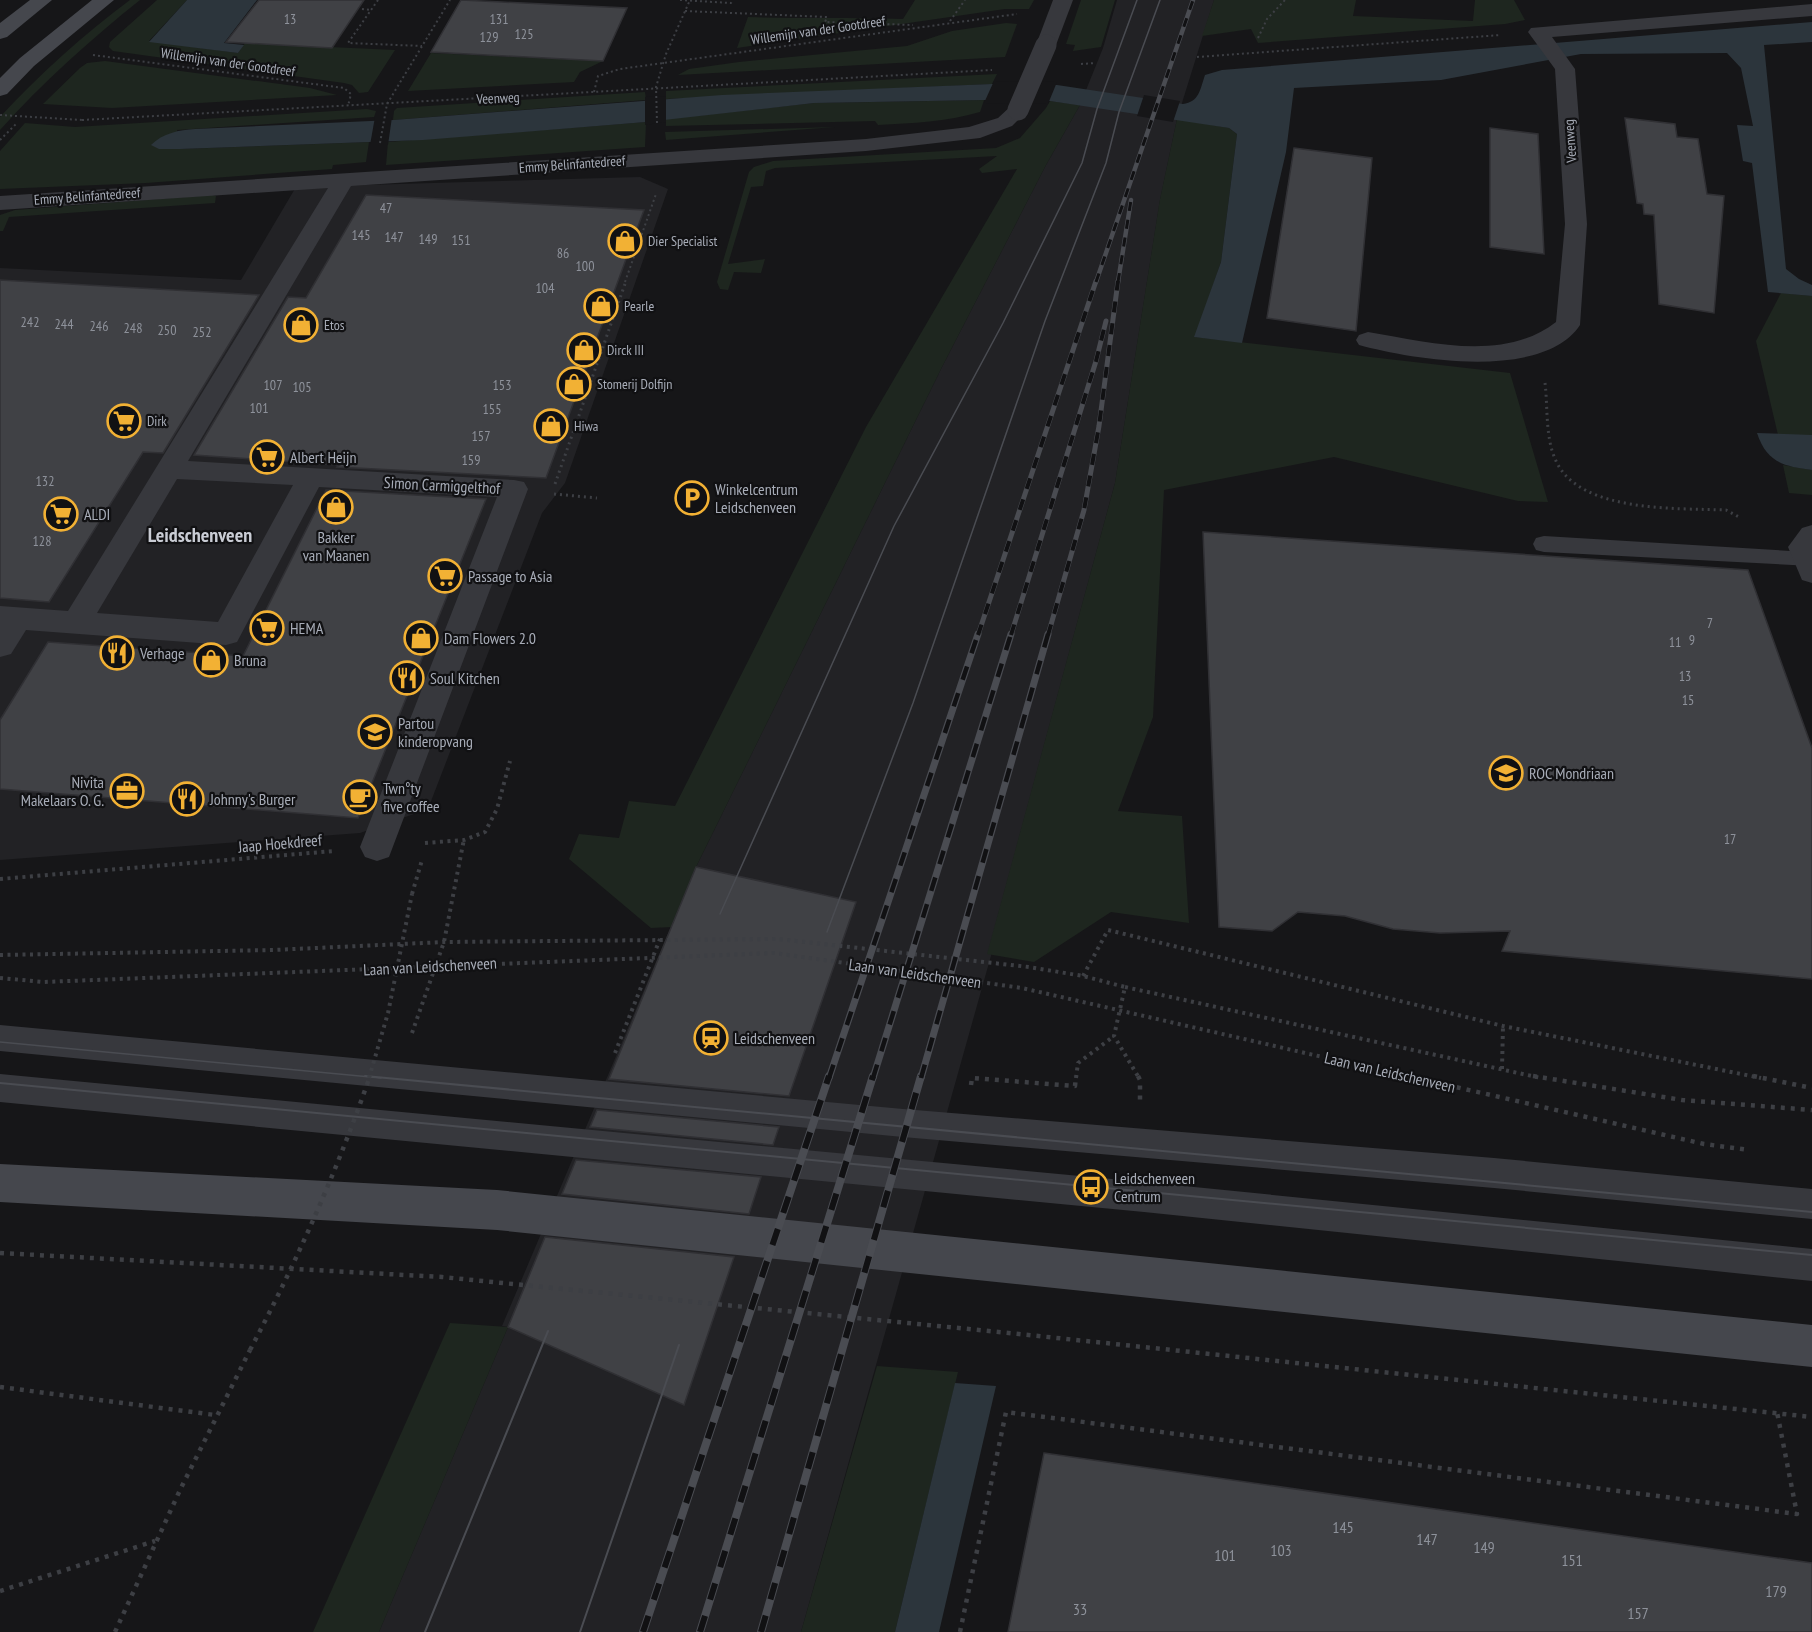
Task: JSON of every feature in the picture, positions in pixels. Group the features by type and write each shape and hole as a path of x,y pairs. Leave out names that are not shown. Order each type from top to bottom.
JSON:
{"street":[{"path":"0,33 42,0"},
{"path":"0,90 27,62 104,0"},
{"name":"Emmy Belinfantedreef","path":"0,203 954,137 988,129 1005,122 1018,110 1061,8"},
{"name":"Veenweg","path":"1368,340 1461,353 1491,354 1518,351 1541,343 1558,336 1568,325 1576,224 1565,69 1538,32 1812,10"},
{"path":"76,622 344,179"},
{"name":"Simon Carmiggelthof","path":"168,470 514,489 377,847"},
{"path":"0,646 9,617 226,634 311,477"},
{"path":"0,1183 497,1210 1812,1346"}],"lane":[{"path":"1544,544 1810,556"},
{"path":"0,1038 891,1122 1494,1173 1812,1204"},
{"path":"0,1088 1133,1196 1812,1265"}],"path":[{"path":"378,0 348,43 422,46"},
{"path":"380,149 387,104 450,0"},
{"path":"680,0 731,3 732,0"},
{"path":"658,126 656,87 663,63 690,0"},
{"path":"950,21 965,0"},
{"path":"1258,38 1267,19 1285,0"},
{"name":"Willemijn van der Gootdreef","path":"594,92 598,76 606,72 950,21 1061,8"},
{"path":"362,9 371,10"},
{"path":"686,11 827,17 825,22 923,25"},
{"path":"1197,57 1497,35"},
{"name":"Willemijn van der Gootdreef","path":"87,54 344,88 351,94 348,106"},
{"name":"Veenweg","path":"0,115 82,120 995,70"},
{"path":"552,493 656,198 657,159"},
{"path":"1541,343 1554,460 1562,475 1579,489 1599,497 1624,502 1726,510"},
{"name":"Jaap Hoekdreef","path":"0,879 474,837 485,832 490,825 510,761"},
{"path":"413,1032 444,942 464,839"},
{"path":"115,1632 215,1415 290,1276 329,1188 361,1105 391,1009 405,949 412,894 419,873"},
{"path":"1083,976 1108,930 1503,1026 1812,1088"},
{"path":"616,1051 660,939"},
{"path":"0,955 273,950 444,942 778,939 973,960 1083,976 1536,1077 1682,1100 1812,1110"},
{"name":"Laan van Leidschenveen","path":"0,978 44,982 774,953 1022,988 1692,1141 1761,1152"},
{"path":"1125,987 1114,1036 1140,1080 1140,1110"},
{"path":"1502,1070 1503,1026"},
{"path":"1075,1086 1078,1063 1114,1036"},
{"path":"0,1253 442,1277 1812,1417"},
{"path":"0,1387 215,1415"},
{"path":"960,1632 1006,1412 1797,1514 1777,1412"},
{"path":"0,1591 155,1541"}],"shaded area":[{"path":"130,0 140,0 67,62 0,130 0,117 31,86 79,41"},
{"path":"157,0 187,0 149,41 238,53 245,43 395,50 368,92 359,93 352,85 344,83 113,51 109,47 110,42"},
{"path":"187,0 257,0 224,43 244,45 238,53 149,42"},
{"path":"915,0 1034,0 1029,9 1005,9 737,48 748,17 903,19"},
{"path":"1081,0 1115,0 1101,47 1073,51 1075,45 1066,44"},
{"path":"1117,0 1214,0 1177,119 1160,200 1115,483 996,923 994,945 801,1632 379,1632 508,1327 502,1326 696,867 942,367 1046,165 1080,105 1103,48"},
{"path":"1214,0 1356,0 1353,16 1473,21 1475,0 1514,0 1525,20 1505,24 1258,43 1251,29 1202,36"},
{"path":"1812,22 1812,42 1764,45 1786,269 1812,285 1812,296 1768,292 1752,163 1743,161 1737,125 1753,126 1741,68 1727,53 1581,54 1441,80 1294,88 1286,152 1242,343 1194,337 1221,262 1237,134 1229,128 1050,101 984,100 814,103 646,122 423,140 180,149 159,149 151,145 172,133 195,129 393,120 722,95 992,84 1057,85 1183,104 1196,98 1205,75 1222,70"},
{"path":"1006,23 1017,24 1005,57 678,75 689,69 739,62 907,46 952,31"},
{"path":"431,53 603,61 580,72 574,82 408,91"},
{"path":"105,61 310,88 337,95 112,108 43,104 87,63"},
{"path":"997,74 992,84 666,99 666,91"},
{"path":"645,92 646,100 393,120 394,111 397,108"},
{"path":"984,100 980,112 917,123 878,125 875,121 666,126 666,119 814,103"},
{"path":"1050,101 1080,105 1046,165 942,367 696,867 672,927 651,928 569,859 579,834 619,838 629,801 675,806 866,427 1017,169 982,173 979,169 997,156 775,168 766,171 763,186 751,187 728,264 765,259 761,273 734,272 728,290 720,289 717,282 749,172 754,167 773,161 996,148 1020,138"},
{"path":"367,109 376,111 374,117 177,130 180,149 369,142 366,162 333,165 332,169 146,183 0,189 0,151 25,123 75,127"},
{"path":"1177,119 1229,128 1237,134 1221,262 1195,337 1510,373 1548,502 1518,501 1334,457 1164,490 1153,717 1118,811 1182,816 1189,923 1111,912 1034,962 987,954 1115,483 1160,199"},
{"path":"646,122 645,147 386,165 388,142"},
{"path":"835,127 666,140 665,132"},
{"path":"640,177 668,189 565,483 542,513 428,809 360,833 0,860 0,268 241,280 296,187"},
{"path":"216,196 215,203 9,217 3,231 0,231 0,215 15,210"},
{"path":"1781,293 1812,296 1812,435 1778,435 1756,341"},
{"path":"1757,433 1812,435 1812,470 1793,467 1771,457"},
{"path":"1783,465 1812,470 1812,495 1789,493"},
{"path":"450,1323 508,1327 379,1632 313,1632"},
{"path":"877,1366 958,1372 895,1632 801,1632"},
{"path":"955,1383 996,1386 939,1632 895,1632"}],"pier":[{"path":"994,81 1057,82 1048,104 984,103"},
{"path":"1144,95 1180,101 1173,122 1137,116"},
{"path":"666,96 666,122 645,125 645,97"},
{"path":"375,117 392,117 388,145 370,145"}],"building":[{"path":"259,0 364,0 332,48 226,42"},
{"path":"461,0 627,8 603,61 431,52"},
{"path":"1625,118 1675,124 1677,137 1698,139 1707,194 1724,196 1714,313 1659,304 1654,215 1644,214 1643,204 1637,203"},
{"path":"1490,128 1538,134 1544,254 1490,247"},
{"path":"1294,148 1372,158 1356,331 1267,318"},
{"path":"366,195 644,210 546,478 337,467 339,465 194,455 288,297 306,298"},
{"path":"0,280 259,295 163,453 143,452 49,602 0,598"},
{"path":"326,490 486,499 358,818 0,789 0,720 48,642 243,656"},
{"path":"1203,532 1748,570 1812,748 1812,979 1502,951 1510,931 1440,933 1393,929 1345,916 1298,912 1272,931 1219,927"},
{"path":"696,867 856,902 789,1096 609,1079"},
{"path":"597,1110 779,1127 773,1145 590,1127"},
{"path":"576,1160 761,1177 749,1214 562,1194"},
{"path":"545,1237 734,1257 684,1405 508,1327"},
{"path":"1044,1453 1812,1563 1812,1632 1008,1632"}],"tram line":[{"path":"720,914 894,526 1003,323 1082,163 1097,109 1137,0"},
{"path":"827,932 913,703 1045,321 1106,163 1119,112 1160,0"},
{"path":"0,1042 381,1078"},
{"path":"365,1076 1812,1212"},
{"path":"0,1083 1812,1255"},
{"path":"425,1632 548,1331"},
{"path":"580,1632 679,1345"}],"railway":[{"path":"1096,282 1193,0"},
{"path":"1118,282 1131,200"},
{"path":"978,635 1096,281"},
{"path":"1048,635 1084,510 1099,426 1118,281"},
{"path":"1011,635 1096,361 1106,321"},
{"path":"829,1078 978,634"},
{"path":"873,1078 1011,634"},
{"path":"921,1078 1048,634"},
{"path":"643,1632 829,1076"},
{"path":"700,1632 873,1076"},
{"path":"761,1632 921,1076"}],"place":[{"name":"Dier Specialist","path":"625,241"},
{"name":"Pearle","path":"601,306"},
{"name":"Etos","path":"301,325"},
{"name":"Dirck III","path":"584,350"},
{"name":"Stomerij Dolfijn","path":"574,384"},
{"name":"Dirk","path":"124,421"},
{"name":"Hiwa","path":"551,426"},
{"name":"Albert Heijn","path":"267,457"},
{"name":"Winkelcentrum Leidschenveen","path":"692,498"},
{"name":"Bakker van Maanen","path":"336,507"},
{"name":"ALDI","path":"61,514"},
{"name":"Passage to Asia","path":"445,576"},
{"name":"HEMA","path":"267,628"},
{"name":"Dam Flowers 2.0","path":"421,638"},
{"name":"Verhage","path":"117,653"},
{"name":"Bruna","path":"211,660"},
{"name":"Soul Kitchen","path":"407,678"},
{"name":"Partou kinderopvang","path":"375,732"},
{"name":"ROC Mondriaan","path":"1506,773"},
{"name":"Nivita Makelaars O. G.","path":"127,791"},
{"name":"Twn°ty five coffee","path":"360,797"},
{"name":"Johnny's Burger","path":"187,799"},
{"name":"Leidschenveen","path":"711,1038"},
{"name":"Leidschenveen Centrum","path":"1091,1187"}],"district":[{"name":"Leidschenveen","path":"200,535"}]}
